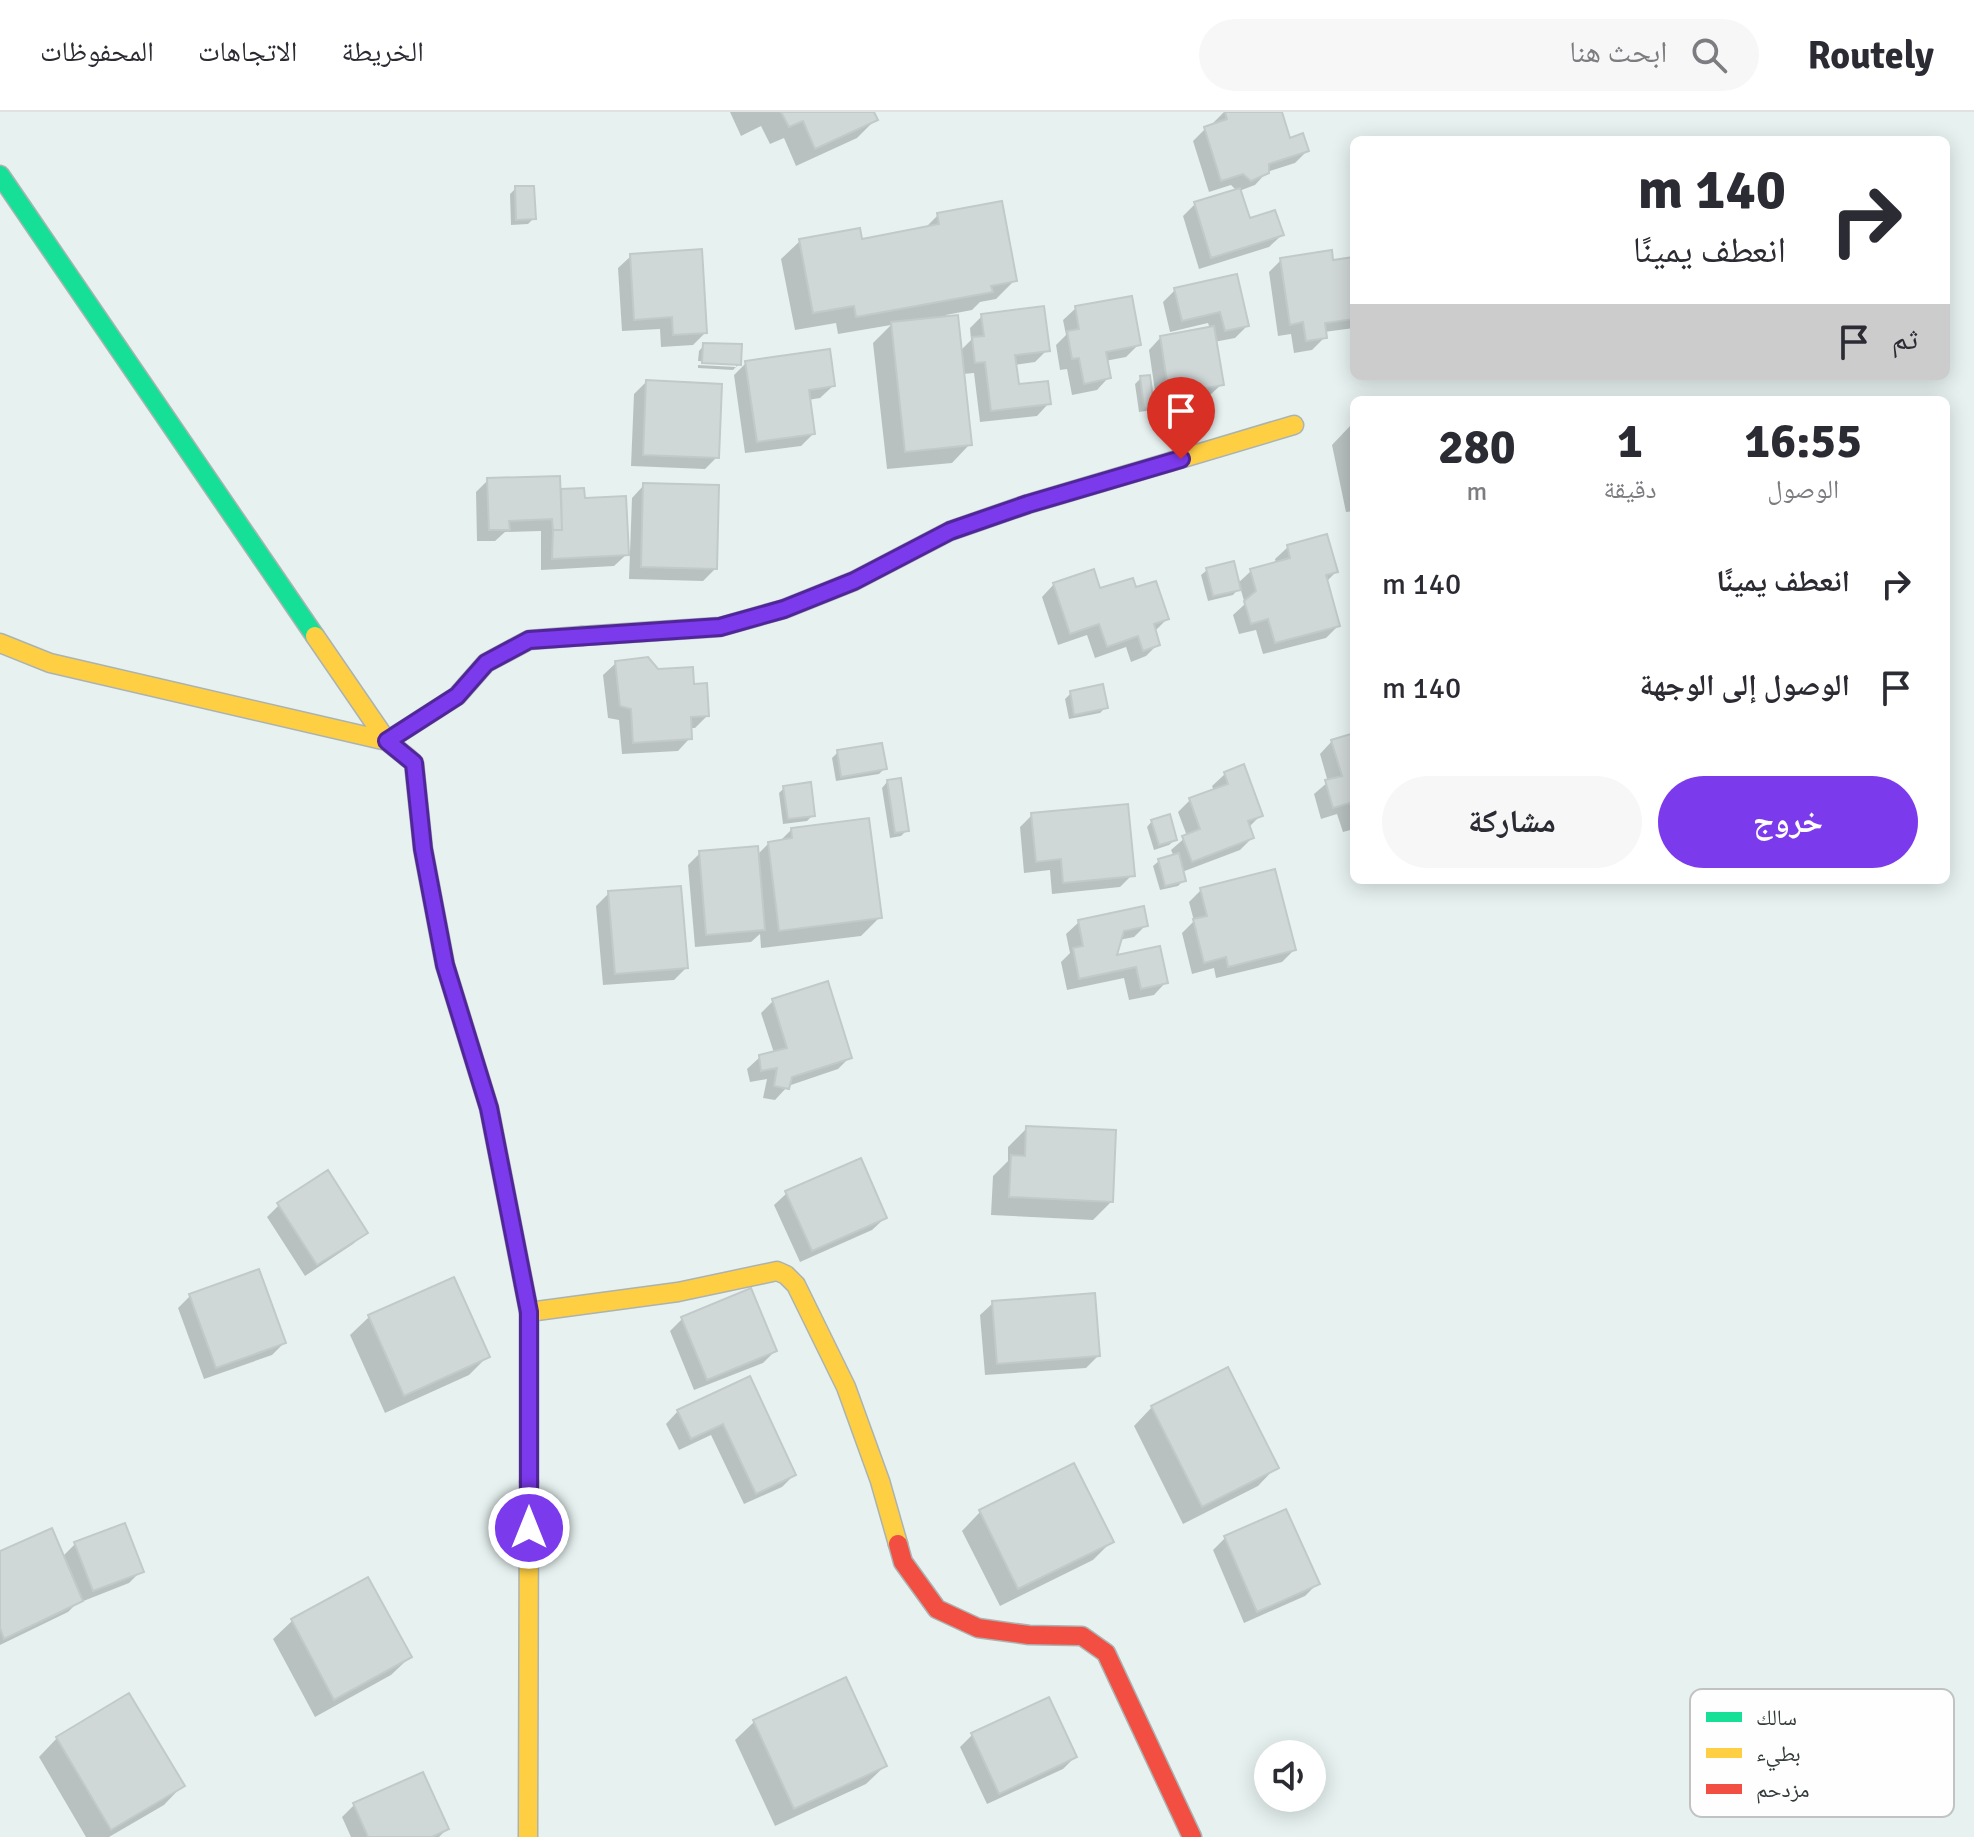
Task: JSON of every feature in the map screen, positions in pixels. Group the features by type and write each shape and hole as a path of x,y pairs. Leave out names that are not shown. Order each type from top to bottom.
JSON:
{"street":[{"path":"0,175 387,741 414,763 423,849 445,965 489,1108 529,1312 528,1837"},
{"path":"0,643 50,663 387,741 457,696 486,663 529,640 733,624 784,609 854,581 950,531 1028,504 1294,425"},
{"path":"529,1312 678,1292 777,1271 786,1275 796,1285 846,1387 880,1481 903,1562 928,1597 937,1609 978,1628 1029,1635 1082,1636 1106,1653 1192,1837"}],"building":[{"path":"781,112 874,112 878,120 815,149 803,121 789,127"},
{"path":"1225,112 1282,112 1290,138 1303,133 1309,151 1269,164 1269,173 1251,181 1243,174 1221,181 1204,127 1227,119"},
{"path":"515,186 534,186 536,219 516,220"},
{"path":"1240,188 1250,218 1275,210 1284,235 1211,258 1194,202"},
{"path":"1002,201 1017,281 991,286 993,292 856,317 854,306 813,313 799,239 860,228 862,239 939,224 937,213"},
{"path":"702,249 707,333 673,335 672,317 634,320 630,254"},
{"path":"1332,250 1333,260 1350,258 1350,320 1325,323 1327,338 1306,341 1303,322 1290,325 1280,258"},
{"path":"1237,274 1249,326 1225,331 1220,312 1182,321 1174,288"},
{"path":"1132,296 1141,345 1106,352 1111,378 1084,384 1079,358 1072,359 1067,331 1079,329 1075,306"},
{"path":"1044,306 1050,351 1015,355 1019,384 1048,381 1051,404 991,411 985,362 975,363 972,337 984,336 981,314"},
{"path":"958,315 972,445 905,452 891,322"},
{"path":"1214,326 1224,385 1169,394 1160,336"},
{"path":"703,343 742,344 741,365 702,363"},
{"path":"830,349 835,386 809,390 815,434 757,442 745,361"},
{"path":"1150,375 1154,407 1144,408 1140,376"},
{"path":"646,380 722,384 719,458 643,455"},
{"path":"1187,406 1191,429 1167,432 1164,410"},
{"path":"560,476 562,530 553,530 552,519 509,521 510,530 489,530 487,478"},
{"path":"643,483 719,485 717,569 641,567"},
{"path":"584,488 585,498 626,496 629,555 552,559 553,530 562,530 561,489"},
{"path":"1327,534 1338,572 1326,575 1340,626 1275,643 1268,619 1251,624 1244,601 1256,591 1250,569 1290,558 1287,545"},
{"path":"1234,561 1241,590 1213,596 1206,568"},
{"path":"1094,569 1100,588 1133,578 1136,587 1156,581 1169,619 1154,624 1160,645 1143,651 1138,636 1107,647 1099,624 1070,634 1053,583"},
{"path":"648,657 658,669 693,667 694,684 707,683 709,716 691,717 692,739 633,743 631,709 620,706 615,661"},
{"path":"1103,684 1108,708 1074,715 1070,691"},
{"path":"1350,734 1350,803 1333,808 1325,780 1342,776 1331,740"},
{"path":"882,743 887,769 841,777 837,750"},
{"path":"1244,764 1263,816 1248,821 1254,838 1192,862 1182,836 1200,829 1189,798 1228,784 1224,772"},
{"path":"901,778 909,831 895,833 887,780"},
{"path":"811,782 815,816 788,819 783,786"},
{"path":"1128,804 1135,876 1063,883 1061,859 1036,862 1031,813"},
{"path":"1170,814 1177,840 1159,845 1151,820"},
{"path":"869,818 882,918 779,931 768,842 792,838 791,828"},
{"path":"758,846 765,930 706,935 699,851"},
{"path":"1179,853 1186,881 1165,886 1158,859"},
{"path":"1275,869 1296,950 1228,967 1226,957 1204,963 1193,919 1207,916 1200,888"},
{"path":"681,886 688,968 615,974 608,891"},
{"path":"1144,906 1148,926 1124,931 1117,955 1160,946 1168,983 1141,989 1136,967 1079,979 1073,948 1083,946 1078,920"},
{"path":"828,981 852,1058 792,1077 789,1089 774,1086 777,1068 761,1071 759,1055 787,1048 772,999"},
{"path":"1026,1126 1116,1130 1113,1202 1009,1197 1011,1155 1025,1156"},
{"path":"861,1158 887,1218 812,1251 785,1191"},
{"path":"328,1170 368,1233 317,1265 277,1203"},
{"path":"259,1269 286,1343 216,1368 189,1294"},
{"path":"454,1277 490,1357 404,1396 368,1315"},
{"path":"751,1288 777,1351 707,1380 681,1317"},
{"path":"1095,1293 1100,1356 997,1364 992,1301"},
{"path":"1228,1367 1279,1468 1202,1507 1151,1406"},
{"path":"750,1376 796,1475 756,1494 723,1424 691,1439 677,1410"},
{"path":"1074,1463 1114,1542 1018,1589 979,1510"},
{"path":"1286,1509 1320,1584 1257,1612 1224,1536"},
{"path":"125,1523 144,1572 93,1591 74,1542"},
{"path":"52,1528 83,1601 4,1639 0,1628 0,1551"},
{"path":"368,1577 412,1657 334,1700 291,1619"},
{"path":"846,1677 887,1766 794,1809 753,1720"},
{"path":"129,1693 185,1786 111,1830 56,1737"},
{"path":"1049,1697 1077,1757 999,1794 971,1733"},
{"path":"423,1772 449,1829 432,1837 368,1837 353,1803"}],"traffic: fast":[{"path":"0,175 315,636"},
{"path":"582,636 720,627 784,609 854,581 950,531 1028,504 1170,462"},
{"path":"408,758 414,763 423,849 445,965 489,1108 529,1312 529,1482"}],"traffic: slow":[{"path":"1170,462 1294,425"},
{"path":"315,636 387,741 457,696 486,663 529,640 582,636"},
{"path":"0,643 50,663 387,741 408,758"},
{"path":"529,1312 678,1292 777,1271 786,1275 796,1285 846,1387 880,1481 898,1544"},
{"path":"528,1837 529,1482"}],"traffic: jam":[{"path":"898,1544 903,1562 937,1609 978,1628 1029,1635 1082,1636 1106,1653 1192,1837"}],"route":[{"path":"529,1528 529,1312 489,1108 445,965 423,849 414,763 387,741 457,696 486,663 529,640 720,627 784,609 854,581 950,531 1028,504 1181,459"}]}
